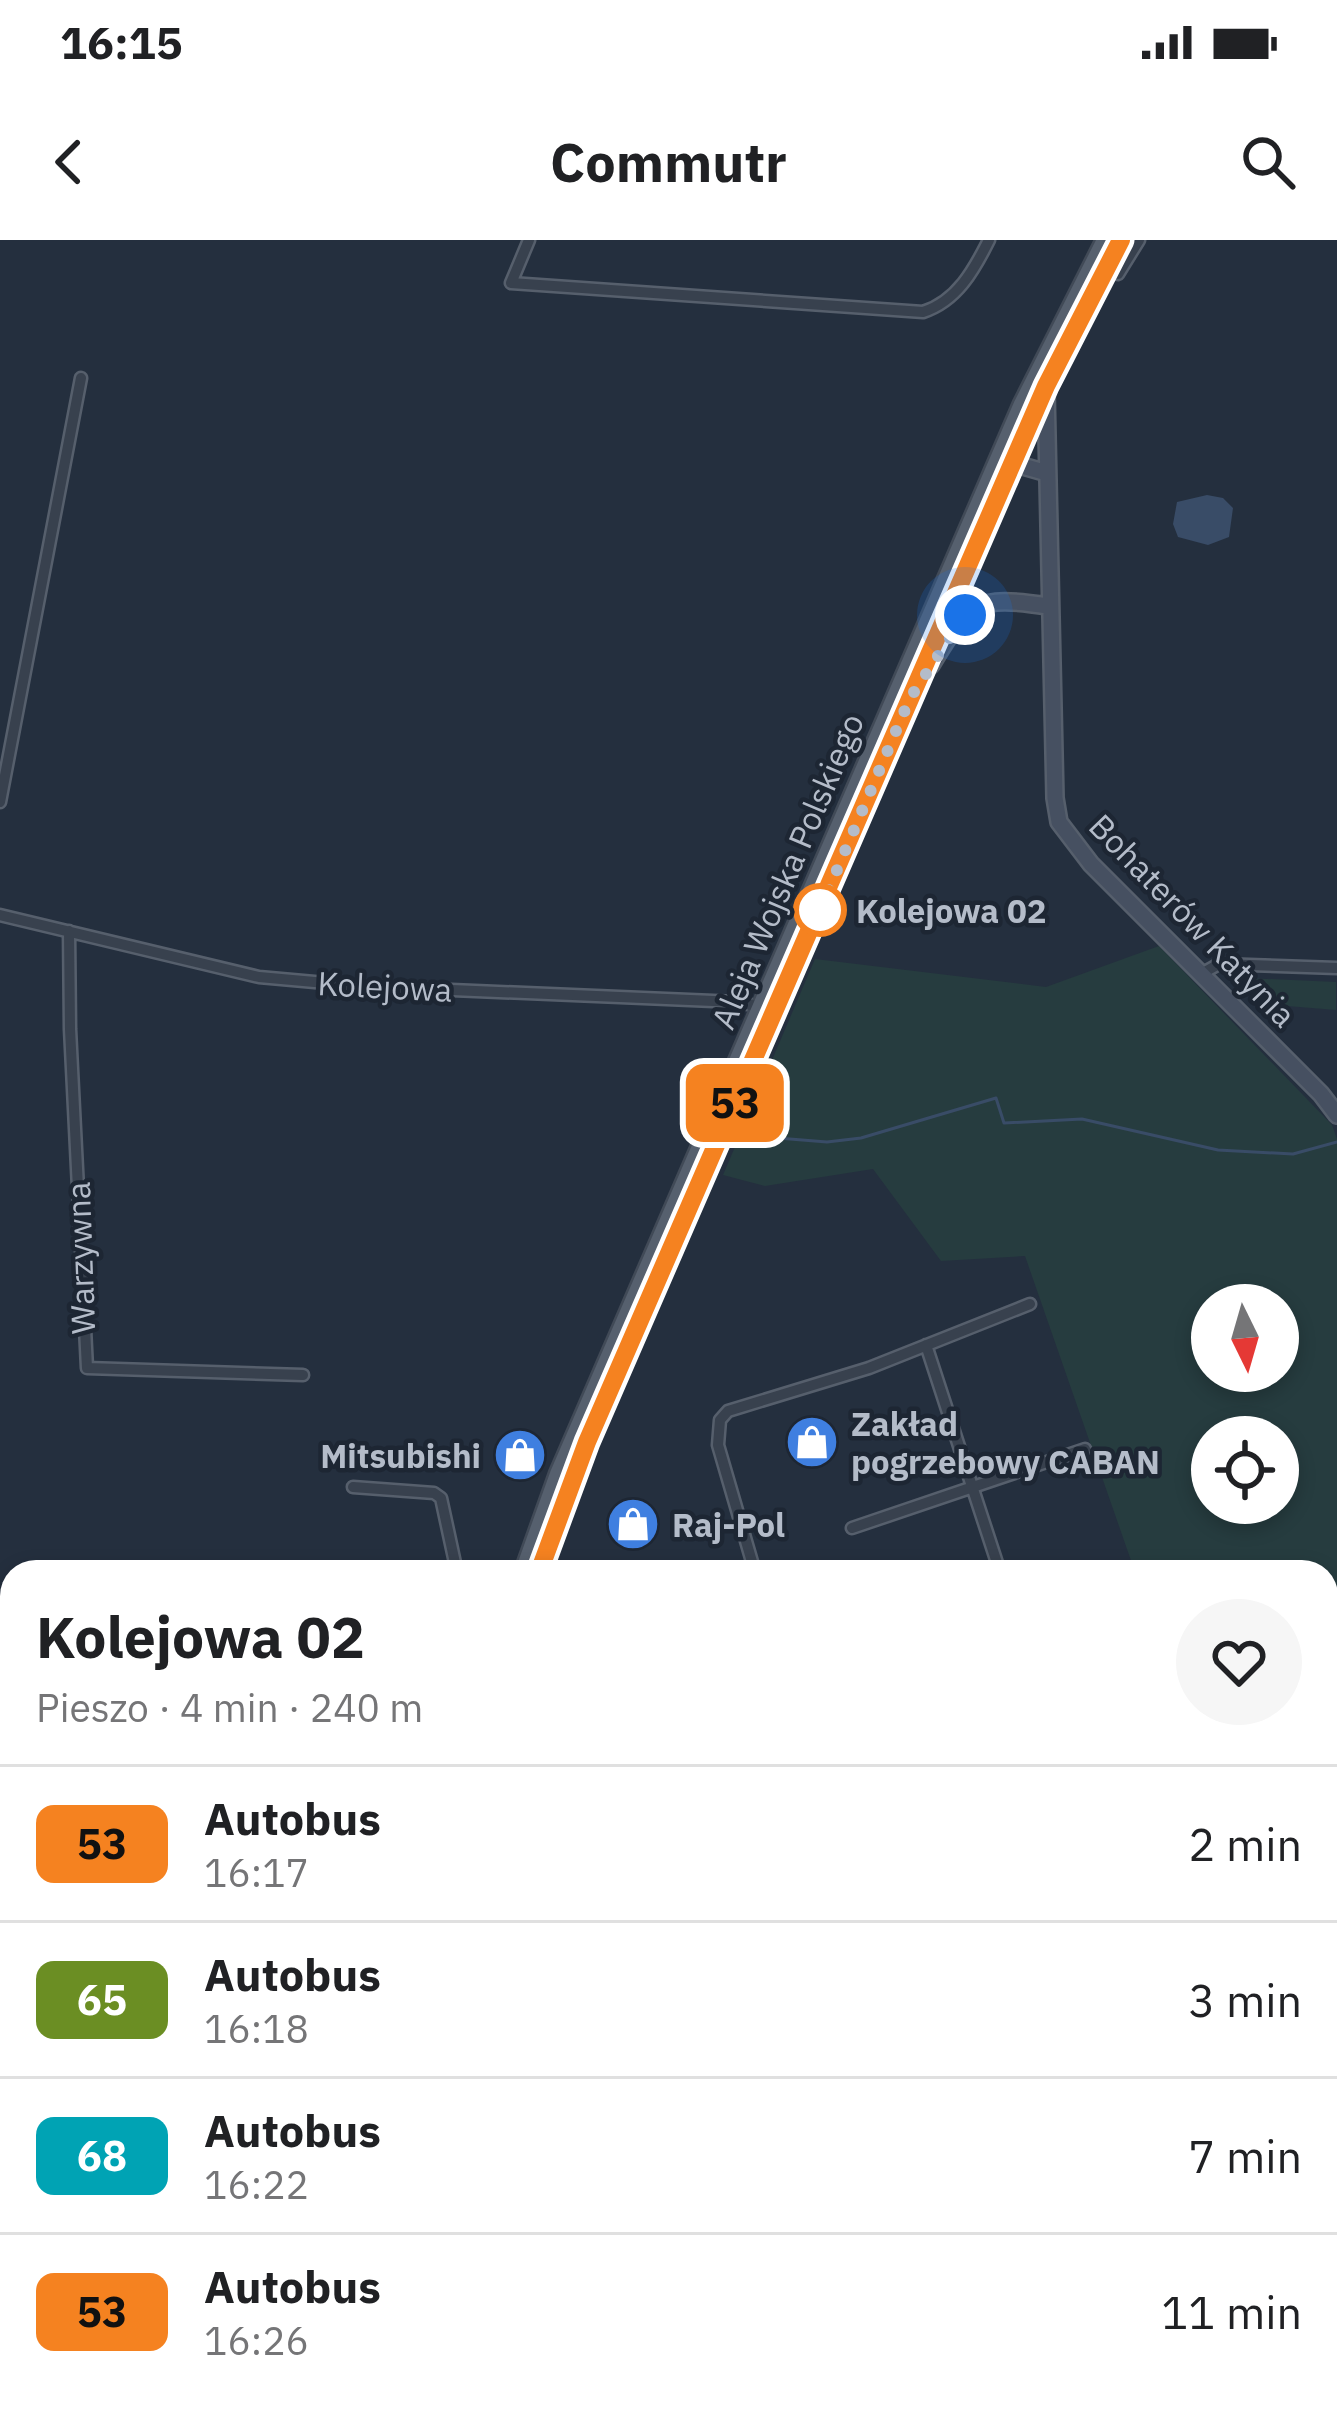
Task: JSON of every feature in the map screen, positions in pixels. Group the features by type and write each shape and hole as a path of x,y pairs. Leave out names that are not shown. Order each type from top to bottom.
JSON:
{"main road":[{"name":"Aleja Wojska Polskiego","path":"543,1560 578,1464 1022,404 1105,240"},
{"name":"Aleja Wojska Polskiego","path":"528,1560 557,1474 910,698 1046,386 1113,269 1121,240"}],"street":[{"path":"529,240 512,283 923,312 938,307 969,278 989,240"},
{"path":"1113,269 1139,240"},
{"path":"0,802 81,378"},
{"name":"Bohaterów Katynia","path":"1046,386 1048,606 1059,822 1091,864 1337,1114"},
{"path":"1012,463 1047,472"},
{"path":"910,698 947,639 980,604 1002,599 1048,606"},
{"name":"Kolejowa","path":"0,915 277,980 737,1002 768,1009"},
{"name":"Warzywna","path":"69,931 87,1367 304,1375"},
{"path":"1201,974 1219,964 1337,968"},
{"path":"751,1560 718,1445 720,1420 728,1411 868,1368 1030,1304"},
{"path":"926,1345 996,1560"},
{"path":"852,1528 1084,1449"},
{"path":"353,1487 434,1493 441,1498 454,1560"}],"green space":[{"path":"1159,946 1332,1125 1337,1139 1337,1560 1131,1560 1025,1256 941,1261 873,1169 765,1186 723,1175 815,959 1046,987"},
{"path":"1246,978 1336,982 1336,1010 1275,1005"}],"water":[{"path":"1207,495 1223,498 1233,508 1229,537 1208,545 1178,537 1173,524 1177,502"}],"waterway":[{"path":"742,1135 827,1142 861,1138 996,1098 1004,1123 1082,1119 1218,1150 1293,1154 1337,1142"}],"bus line":[{"name":"53","path":"543,1560 587,1442 1029,424 1121,240"}],"place":[{"name":"Kolejowa 02","path":"820,910"},
{"name":"Zakład pogrzebowy CABAN","path":"812,1442"},
{"name":"Mitsubishi","path":"520,1455"},
{"name":"Raj-Pol","path":"633,1524"}],"route":[{"path":"820,910 910,698 965,615"}]}
